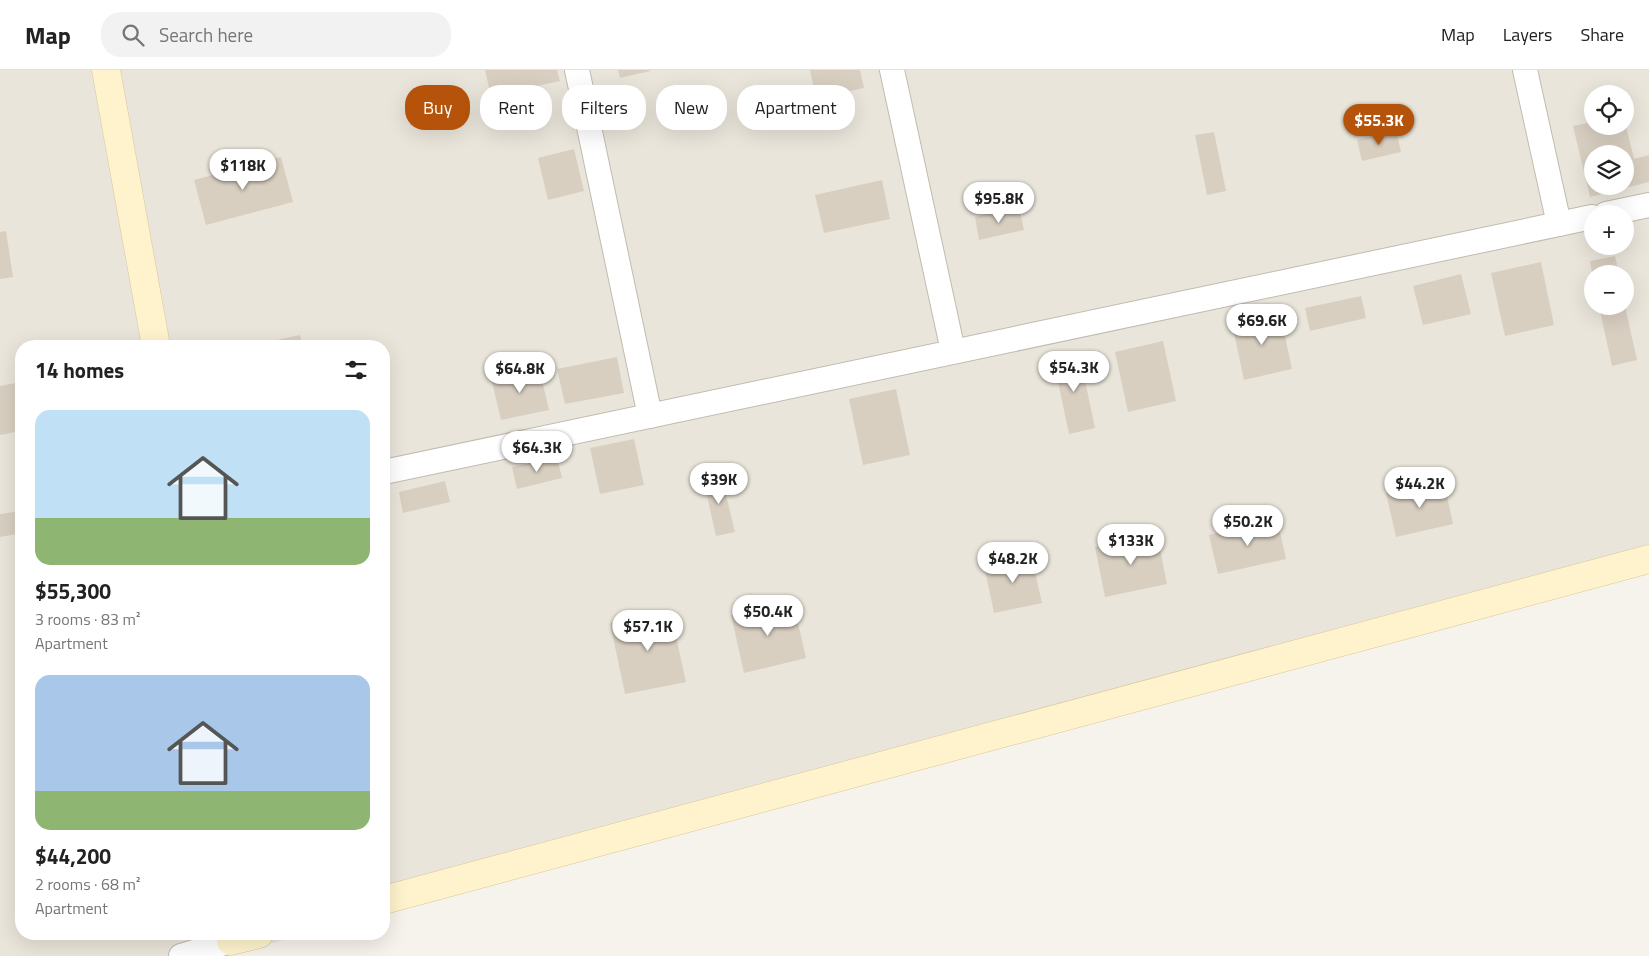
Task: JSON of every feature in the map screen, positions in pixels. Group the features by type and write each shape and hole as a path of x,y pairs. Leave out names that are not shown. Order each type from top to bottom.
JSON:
{"street":[{"path":"106,70 155,340"},
{"path":"577,70 650,416"},
{"path":"892,70 953,352"},
{"path":"1525,70 1559,224"},
{"path":"1634,208 1649,205"},
{"path":"390,471 1584,218"},
{"path":"390,898 1649,559"},
{"path":"181,956 231,944"}],"shaded area":[{"path":"0,70 1649,70 1649,557 390,910 390,340 15,340 15,940 283,940 226,956 0,956"}],"building":[{"path":"485,70 557,70 560,81 542,85 488,85"},
{"path":"618,70 650,70 650,71 620,78"},
{"path":"810,70 860,70 864,88 855,90 855,85 813,85"},
{"path":"1584,124 1584,135 1628,135 1631,145 1584,145 1584,172 1573,126"},
{"path":"1396,130 1401,152 1362,161 1357,140"},
{"path":"1214,132 1226,191 1207,195 1195,135"},
{"path":"574,149 584,191 548,200 538,158"},
{"path":"1649,155 1649,182 1634,186 1634,159"},
{"path":"281,157 293,202 206,225 194,180"},
{"path":"882,180 890,219 824,233 815,195"},
{"path":"1019,207 1024,230 979,240 975,217"},
{"path":"6,231 13,277 0,279 0,232"},
{"path":"1615,256 1617,265 1591,265 1590,261"},
{"path":"1541,262 1554,325 1505,336 1491,273"},
{"path":"1461,274 1471,314 1423,325 1413,286"},
{"path":"1361,296 1366,318 1310,331 1305,308"},
{"path":"1280,313 1292,369 1244,380 1232,324"},
{"path":"1601,315 1627,315 1637,360 1612,366"},
{"path":"300,335 301,340 276,340"},
{"path":"1163,341 1176,401 1128,412 1115,352"},
{"path":"1079,352 1095,428 1069,434 1053,358"},
{"path":"617,357 624,393 565,404 557,369"},
{"path":"539,367 549,410 501,420 491,378"},
{"path":"15,383 15,432 0,435 0,386"},
{"path":"896,389 910,455 863,465 849,399"},
{"path":"634,439 644,485 600,494 590,448"},
{"path":"557,457 562,478 517,489 512,467"},
{"path":"721,474 735,532 716,536 703,478"},
{"path":"445,481 450,502 403,513 399,492"},
{"path":"1444,481 1453,524 1396,537 1386,493"},
{"path":"15,512 15,534 0,537 0,514"},
{"path":"1277,519 1286,559 1218,574 1209,535"},
{"path":"1157,534 1167,584 1105,597 1095,547"},
{"path":"1031,554 1042,603 994,613 984,565"},
{"path":"793,601 806,658 744,673 731,615"},
{"path":"670,610 686,682 625,694 610,623"}]}
